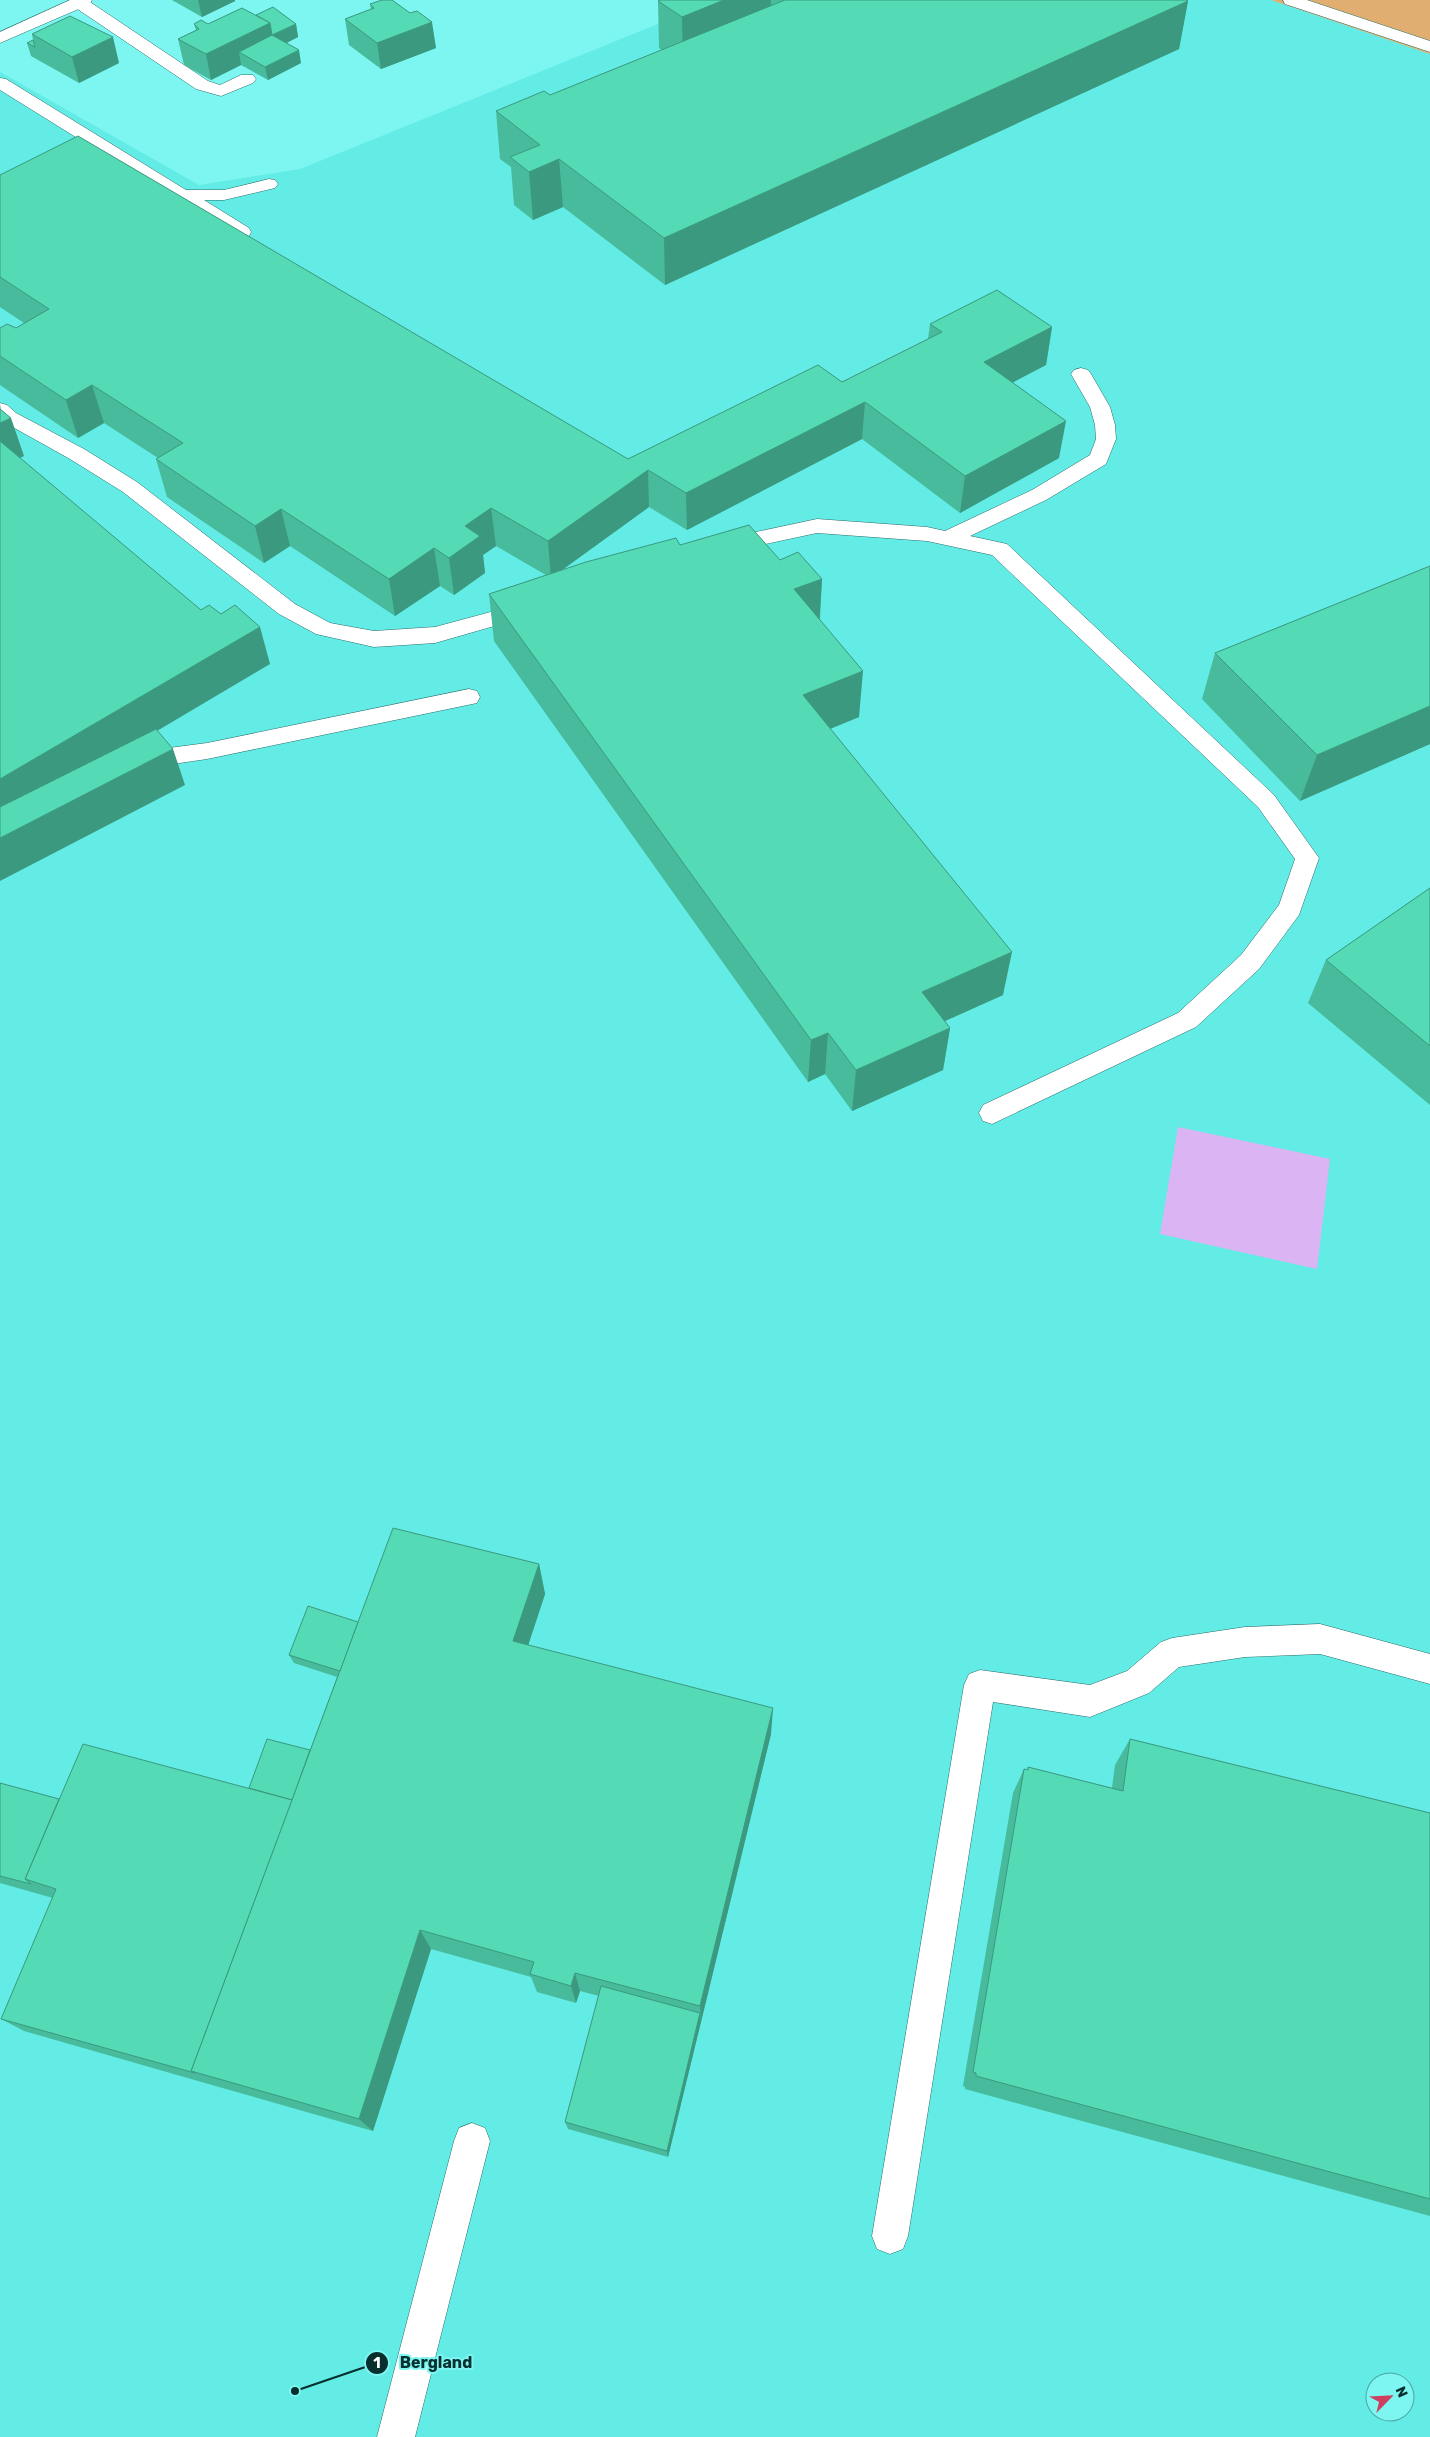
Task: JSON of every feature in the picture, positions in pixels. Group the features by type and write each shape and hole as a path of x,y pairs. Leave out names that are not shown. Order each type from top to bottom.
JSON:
{"street":[{"path":"1291,0 1430,48"},
{"path":"0,38 81,1 202,86 221,91 247,79"},
{"path":"0,82 242,232"},
{"path":"180,195 224,195 269,184"},
{"path":"947,538 1039,495 1099,459 1106,439 1105,425 1100,407 1081,374"},
{"path":"0,409 130,487 287,609 324,629 374,639 435,635 545,603"},
{"path":"706,551 725,545 817,526 927,534 999,549 1266,801 1307,858 1290,908 1250,962 1187,1020 992,1113"},
{"path":"120,778 160,757 207,751 469,697"},
{"path":"890,2236 980,1685 1090,1701 1138,1682 1172,1653 1245,1642 1320,1638 1430,1669"},
{"path":"396,2437 472,2141"}],"shaded area":[{"path":"717,0 1271,0 1430,54 1430,2437 0,2437 0,72 199,185 300,169"},
{"path":"1271,0 1430,0 1430,54"},
{"path":"1178,1127 1330,1159 1317,1269 1160,1234"}],"building":[{"path":"382,0 392,0 410,13 417,11 432,22 377,43 345,19 374,8 370,4"},
{"path":"724,0 682,17 658,1"},
{"path":"785,0 1188,1 664,238 559,159 529,172 510,157 540,145 496,111 544,91 550,95"},
{"path":"273,7 296,24 272,35 270,23 256,15"},
{"path":"242,8 270,23 206,54 178,39 199,29 194,24 201,20 208,24"},
{"path":"70,16 113,37 72,57 32,34"},
{"path":"272,35 299,50 265,67 239,52"},
{"path":"33,40 35,47 27,43"},
{"path":"78,136 628,459 818,365 842,382 942,332 930,324 997,290 1052,327 984,362 1066,421 965,476 865,402 686,493 648,470 548,541 491,508 465,526 480,536 449,558 434,548 389,579 281,509 255,526 156,459 183,443 92,385 66,400 0,356 0,328 7,324 16,328 49,309 0,277 0,175"},
{"path":"0,409 11,418 0,423"},
{"path":"0,441 201,610 209,605 221,614 235,605 260,627 0,779"},
{"path":"749,525 780,560 798,552 822,579 794,589 863,671 803,695 1012,952 922,992 950,1028 856,1070 828,1033 811,1040 489,594 586,562 676,538 680,545"},
{"path":"1430,566 1430,706 1317,755 1215,653"},
{"path":"156,729 173,749 0,838 0,807"},
{"path":"1430,888 1430,1046 1326,960"},
{"path":"393,1528 539,1564 513,1641 773,1708 700,2006 575,1973 571,1986 530,1974 534,1962 420,1930 359,2119 191,2071"},
{"path":"308,1606 358,1622 340,1671 289,1655"},
{"path":"267,1739 310,1750 292,1800 249,1788"},
{"path":"1130,1739 1430,1813 1430,2199 976,2076 976,2073 973,2072 1024,1769 1028,1770 1028,1767 1123,1791"},
{"path":"83,1744 292,1800 191,2071 195,2073 1,2019 56,1889 25,1879"},
{"path":"0,1783 59,1799 25,1879 31,1884 0,1876"},
{"path":"601,1986 700,2013 667,2151 565,2122"}],"place":[{"name":"Bergland","path":"295,2391"}]}
